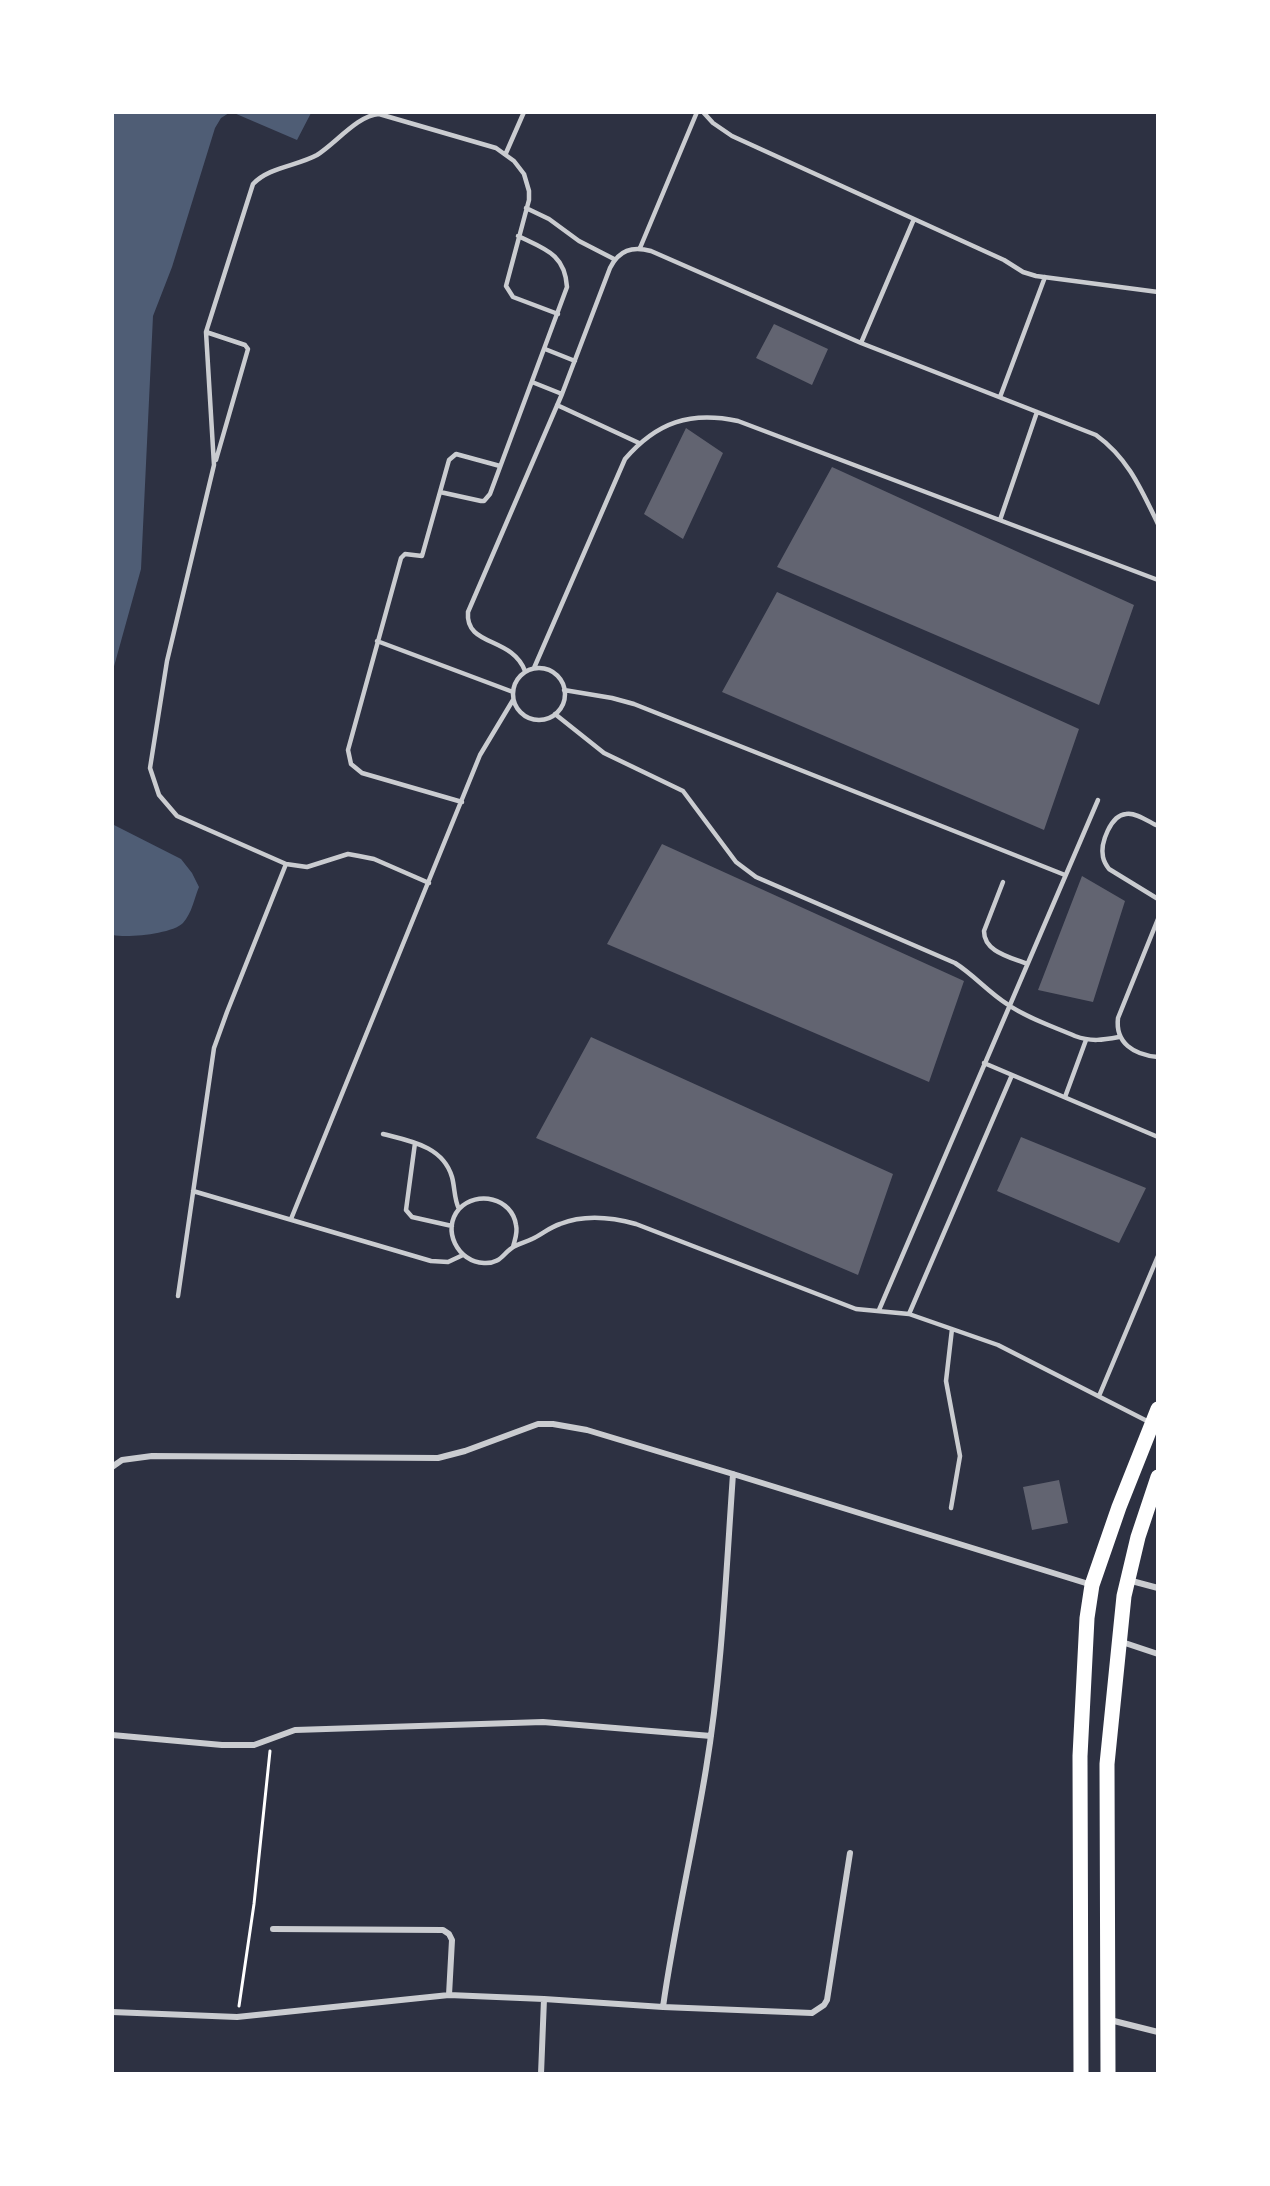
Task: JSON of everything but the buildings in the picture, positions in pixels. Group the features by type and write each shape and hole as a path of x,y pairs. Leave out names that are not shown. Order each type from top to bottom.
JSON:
{"main road":[{"path":"1081,2073 1080,1756 1086,1628 1092,1585 1122,1497 1155,1417"},
{"path":"1108,2073 1107,1764 1118,1641 1128,1580 1138,1537 1158,1477"}],"street":[{"path":"113,1466 122,1460 144,1456 438,1458 465,1451 538,1424 553,1424 587,1430 1092,1585"},
{"path":"663,2007 674,1933 711,1736 718,1681 733,1474"},
{"path":"1128,1580 1158,1588"},
{"path":"1118,1641 1158,1654"},
{"path":"112,1735 222,1745 254,1745 295,1730 320,1728 543,1722 711,1736"},
{"path":"112,2012 237,2017 448,1995 812,2013 827,2000 850,1853"},
{"path":"273,1929 443,1930 452,1940 448,1995"},
{"path":"541,2073 544,1998"},
{"path":"1109,2020 1158,2032"}],"lane":[{"path":"506,153 524,112"},
{"path":"640,248 697,112"},
{"path":"703,112 713,123 732,136 1004,260 1023,272 1158,292"},
{"path":"214,465 206,332 250,190 262,175 312,157 364,118 374,114 486,145 506,153 524,174 529,200 506,279 508,292 519,300 558,314"},
{"path":"526,208 549,219 579,242 615,259"},
{"path":"861,343 915,219"},
{"path":"440,492 484,501 490,495 567,288 566,276 556,256 518,236"},
{"path":"525,671 517,656 510,650 474,632 469,627 468,612 558,405 615,259 631,249 640,248 861,343 1096,435 1110,445 1133,473 1158,524"},
{"path":"1000,397 1045,277"},
{"path":"206,332 245,345 249,351 214,465 168,654 150,768 159,795 177,816 286,864 307,867 348,854 374,859 429,883"},
{"path":"545,349 575,361"},
{"path":"532,382 562,394"},
{"path":"558,405 639,443"},
{"path":"1000,520 1037,412"},
{"path":"534,668 625,459 639,443 656,430 696,417 718,417 738,421 1158,580"},
{"path":"462,802 362,773 351,764 348,750 400,558 405,554 422,556 449,460 456,454 500,466"},
{"path":"377,641 513,692"},
{"path":"534,668 550,670 557,675 564,690 564,699 555,714 548,718 531,718 517,708 513,700 513,692 519,676 534,668"},
{"path":"564,690 634,704 1065,876"},
{"path":"291,1220 480,755 513,700"},
{"path":"555,714 604,753 683,790 744,870 955,963 1009,1006 1086,1040 1097,1041 1119,1036"},
{"path":"879,1310 1098,800"},
{"path":"1158,826 1134,814 1119,816 1109,830 1102,848 1109,870 1158,899"},
{"path":"178,1296 214,1048 286,864"},
{"path":"1003,882 984,931 984,938 992,949 1027,964"},
{"path":"1158,919 1118,1018 1119,1036 1131,1049 1151,1057 1158,1057"},
{"path":"1065,1097 1086,1040"},
{"path":"984,1063 1158,1137"},
{"path":"909,1314 1012,1075"},
{"path":"383,1134 428,1147 447,1166 452,1177 459,1209"},
{"path":"415,1143 406,1210 412,1217 452,1226"},
{"path":"193,1191 431,1261 448,1262 463,1255"},
{"path":"480,1198 492,1199 503,1204 512,1212 517,1235 513,1247 506,1256 485,1263 474,1261 463,1255 456,1247 452,1237 452,1226 459,1209 480,1198"},
{"path":"513,1247 559,1224 578,1219 597,1217 636,1224 856,1309 909,1314 1010,1350 1099,1396 1155,1417"},
{"path":"1099,1396 1158,1256"},
{"path":"951,1508 960,1456 946,1381 952,1329"}],"path":[{"path":"237,2017 254,1904 271,1739"}],"water":[{"path":"113,112 229,113 221,118 215,128 172,267 153,316 141,569 113,670"},
{"path":"311,112 297,140 234,113"},
{"path":"112,824 181,859 192,873 199,887 189,915 183,923 170,930 150,934 113,935"}]}
